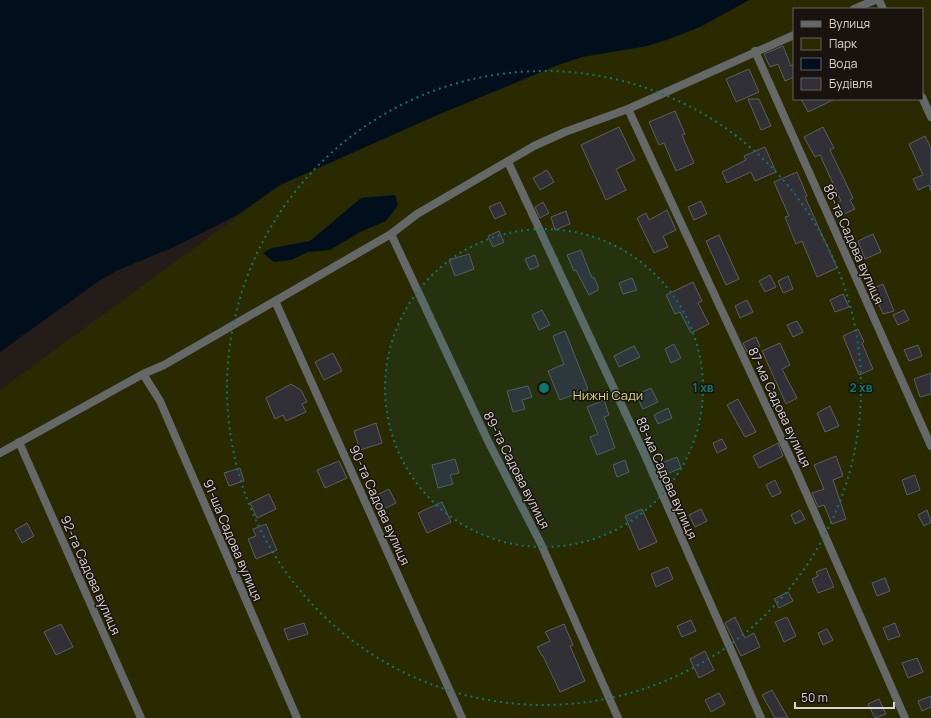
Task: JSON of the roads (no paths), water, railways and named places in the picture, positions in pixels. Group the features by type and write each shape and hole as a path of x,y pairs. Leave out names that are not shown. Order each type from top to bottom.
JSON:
{"street":[{"path":"856,8 875,0"},
{"path":"0,453 143,374 164,365 391,234 417,214 534,146 565,132 628,109 793,34"},
{"name":"86-та Садова вулиця","path":"756,51 931,446"},
{"path":"923,99 931,117"},
{"name":"87-ма Садова вулиця","path":"628,109 796,470 905,718"},
{"name":"88-ма Садова вулиця","path":"508,162 644,453 761,718"},
{"name":"89-та Садова вулиця","path":"391,234 488,441 541,544 618,718"},
{"name":"90-та Садова вулиця","path":"275,301 462,718"},
{"name":"91-ша Садова вулиця","path":"143,374 160,401 297,718"},
{"name":"92-га Садова вулиця","path":"18,442 141,718"}],"water":[{"path":"0,0 749,0 700,27 669,39 647,46 582,57 558,65 435,116 280,185 237,215 174,247 116,271 96,283 0,352"},
{"path":"395,195 398,205 386,221 360,232 330,250 308,252 291,260 274,262 263,253 272,248 310,241 361,198"}],"park label":[{"name":"Нижні Сади","path":"608,395"}]}
